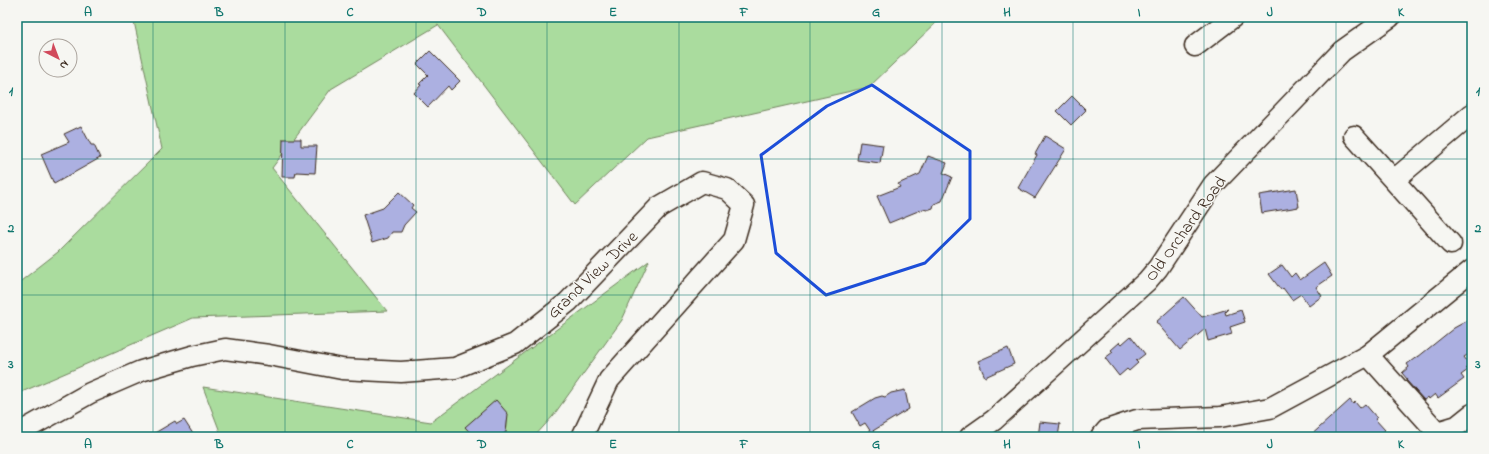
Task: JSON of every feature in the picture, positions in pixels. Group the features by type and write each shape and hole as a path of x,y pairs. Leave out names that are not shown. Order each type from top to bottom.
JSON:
{"street":[{"path":"1195,46 1233,17"},
{"name":"Old Orchard Road","path":"970,437 994,420 1147,281 1158,268 1196,208 1217,180 1342,51 1390,17"},
{"path":"1394,180 1472,114"},
{"path":"1354,136 1451,244"},
{"name":"Grand View Drive","path":"17,434 90,393 141,370 225,349 269,354 342,369 401,372 455,368 515,344 568,302 659,207 702,182 727,189 744,205 734,240 608,380 582,437"},
{"path":"1101,437 1107,430 1137,420 1220,417 1270,408 1368,355 1472,270"},
{"path":"1368,355 1437,435 1457,426 1472,414"}],"highlighted area":[{"path":"872,85 970,151 970,219 925,263 826,295 776,253 761,155 827,106"}],"green space":[{"path":"133,17 940,17 939,20 869,87 647,137 575,205 438,25 331,89 272,168 387,311 193,318 17,394 17,284 58,252 162,149"},
{"path":"649,261 622,320 553,416 534,437 222,437 203,387 431,422"}],"building":[{"path":"430,51 460,81 451,90 448,86 428,107 414,93 421,85 419,84 428,75 417,64"},
{"path":"1072,96 1086,110 1071,125 1057,111"},
{"path":"81,126 91,145 94,145 100,158 54,184 41,154 69,142 64,134"},
{"path":"1045,136 1066,149 1035,198 1018,188 1037,155 1035,154"},
{"path":"283,139 301,139 301,146 317,146 315,173 296,172 295,177 282,177"},
{"path":"860,142 883,145 880,163 857,160"},
{"path":"928,156 947,163 943,173 952,177 942,201 934,204 933,208 927,210 923,209 889,223 877,196 900,187 898,184 920,174"},
{"path":"1296,189 1299,207 1262,213 1259,195"},
{"path":"399,192 413,205 411,208 416,212 404,225 401,232 392,232 388,238 372,243 363,215 383,208"},
{"path":"1324,263 1332,276 1316,287 1322,296 1309,306 1301,294 1292,300 1283,288 1281,290 1269,274 1282,265 1291,277 1295,273 1300,280"},
{"path":"1184,297 1202,317 1228,309 1225,312 1226,315 1241,310 1245,322 1230,327 1232,334 1208,341 1205,329 1180,350 1156,322"},
{"path":"1472,318 1472,352 1464,357 1470,365 1466,368 1468,370 1461,375 1464,379 1438,398 1435,394 1429,399 1428,397 1424,400 1406,380 1407,379 1402,373 1409,367 1407,364 1454,328"},
{"path":"1131,336 1145,354 1136,361 1138,363 1129,371 1127,369 1119,376 1105,358 1113,352 1111,350 1120,342 1122,344"},
{"path":"1008,348 1014,364 985,377 978,361"},
{"path":"905,390 909,409 871,432 865,423 860,426 852,412 875,398 882,396 885,397 891,393"},
{"path":"496,400 508,414 506,432 499,437 474,437 465,427"},
{"path":"1350,400 1353,404 1355,402 1360,408 1365,404 1377,418 1375,419 1385,430 1383,432 1388,437 1309,437"},
{"path":"184,420 195,437 148,437 175,421 177,424"},
{"path":"1040,422 1060,424 1058,437 1038,437"}]}
